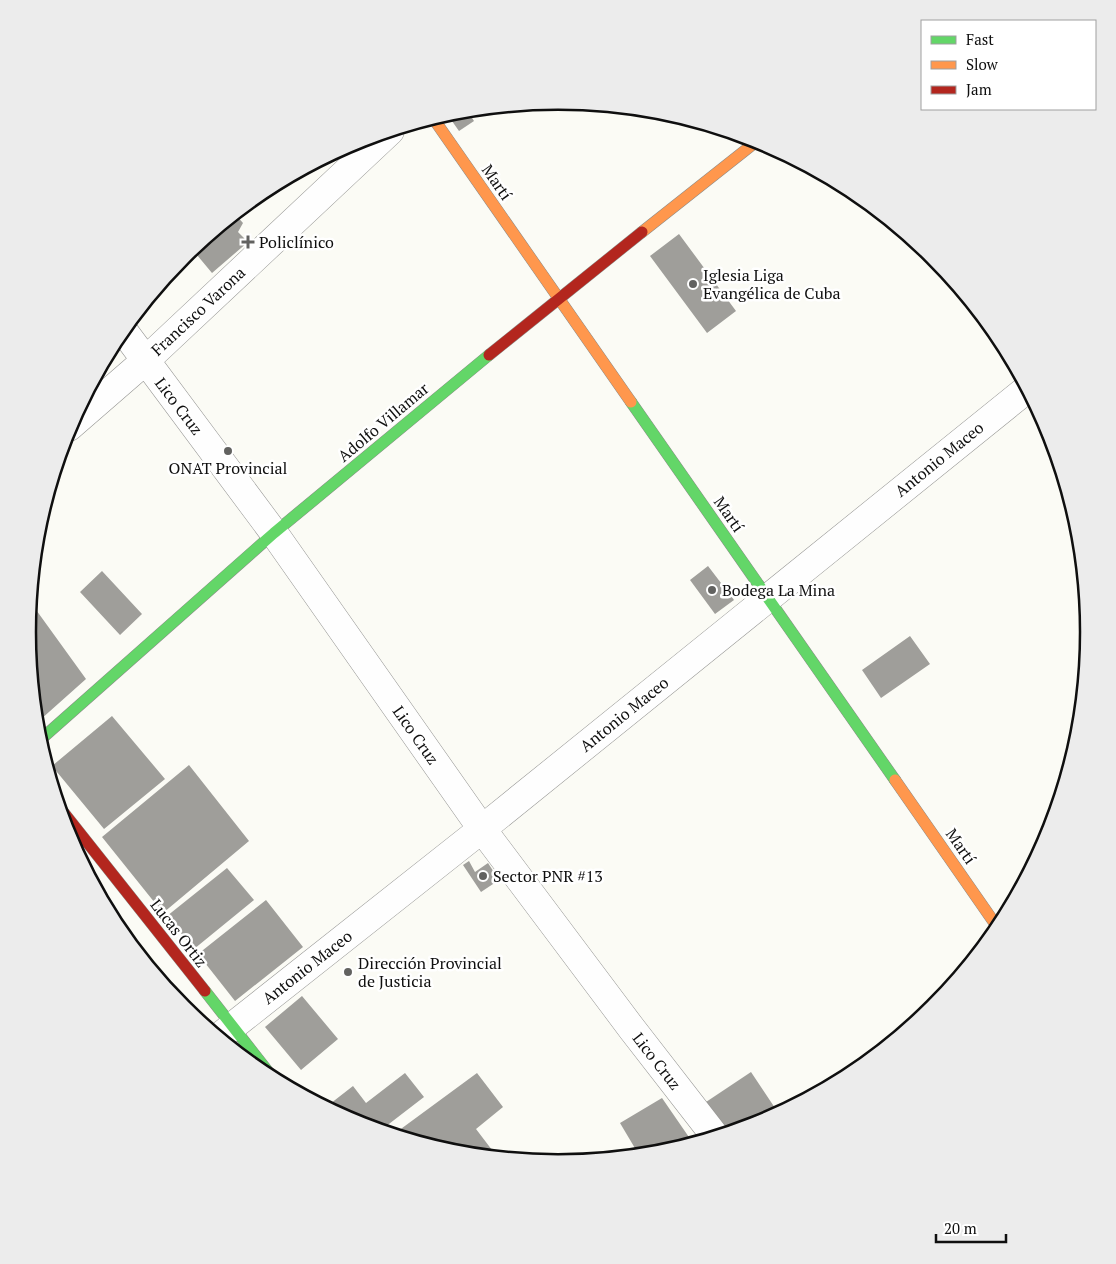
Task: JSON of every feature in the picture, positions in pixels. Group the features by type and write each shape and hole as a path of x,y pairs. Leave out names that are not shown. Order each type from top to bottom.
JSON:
{"main road":[{"name":"Martí","path":"438,124 993,921"},
{"name":"Adolfo Villamar","path":"46,735 274,533 558,298 750,147"},
{"name":"Lucas Ortiz","path":"74,827 225,1032 237,1043"}],"street":[{"name":"Francisco Varona","path":"84,414 145,361 378,143"},
{"name":"Lico Cruz","path":"128,337 274,533 482,829 711,1131"},
{"name":"Antonio Maceo","path":"225,1032 482,829 1022,393"}],"green space":[{"path":"135,937 171,981 144,950"}],"building":[{"path":"472,118 474,121 459,131 452,121"},
{"path":"239,219 243,223 238,232 248,242 212,273 197,255"},
{"name":"Iglesia Liga Evangélica de Cuba","path":"679,234 736,311 707,333 650,256"},
{"name":"Bodega La Mina","path":"708,566 734,600 715,614 690,580"},
{"path":"102,571 142,614 120,635 80,592"},
{"path":"37,611 86,679 43,717 37,666"},
{"path":"910,636 930,664 881,698 862,670"},
{"path":"112,716 165,779 104,829 55,769 53,765"},
{"path":"189,765 249,841 163,913 102,837"},
{"name":"Sector PNR #13","path":"469,861 475,872 488,863 499,880 481,892 463,865"},
{"path":"227,868 254,900 194,949 167,916"},
{"path":"266,900 303,947 235,1001 198,954"},
{"path":"302,996 338,1039 301,1070 265,1027"},
{"path":"751,1072 774,1107 722,1127 706,1102"},
{"path":"405,1073 424,1097 388,1125 332,1102 353,1086 366,1103"},
{"path":"477,1073 503,1107 476,1129 491,1149 456,1144 401,1129"},
{"path":"662,1098 689,1137 635,1148 620,1123"}],"traffic: fast":[{"path":"46,735 274,533 489,355"},
{"path":"631,402 895,780"},
{"path":"205,991 258,1059"}],"traffic: slow":[{"path":"438,124 631,402"},
{"path":"642,232 750,147"},
{"path":"895,780 993,921"}],"traffic: jam":[{"path":"489,355 642,232"},
{"path":"73,825 205,991"}],"place":[{"name":"Policlínico","path":"248,242"},
{"name":"Iglesia Liga Evangélica de Cuba","path":"693,284"},
{"name":"ONAT Provincial","path":"228,451"},
{"name":"Bodega La Mina","path":"712,590"},
{"name":"Sector PNR #13","path":"483,876"},
{"name":"Dirección Provincial de Justicia","path":"348,972"}]}
